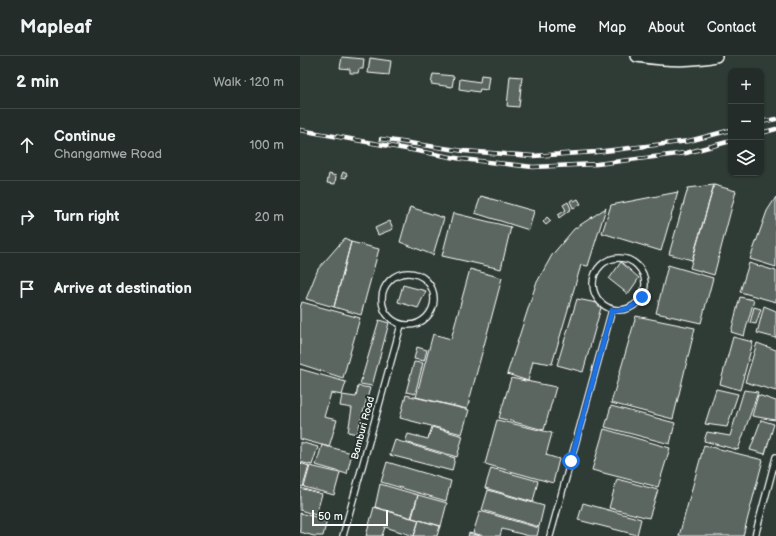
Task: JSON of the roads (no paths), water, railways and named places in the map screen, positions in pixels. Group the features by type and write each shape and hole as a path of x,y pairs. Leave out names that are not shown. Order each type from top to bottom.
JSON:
{"street":[{"path":"637,56 682,60 716,56"}],"lane":[{"path":"620,258 629,259 637,264 642,271 645,279 645,288 642,297 637,304 629,309 621,311 612,310 604,306 594,293 594,276 598,268 604,262 620,258"},
{"path":"410,273 418,275 426,280 431,286 434,295 434,304 431,312 422,321 410,326 401,325 393,321 387,315 382,304 383,291 387,283 393,277 410,273"},
{"path":"550,536 612,310"},
{"name":"Bamburi Road","path":"343,536 401,325"},
{"path":"754,536 776,457"}],"railway":[{"path":"764,121 776,119"},
{"path":"764,132 776,129"},
{"path":"300,130 462,159 533,167 597,164 686,153 728,142"},
{"path":"381,139 464,151 533,156 596,152 689,141 728,131"}]}
